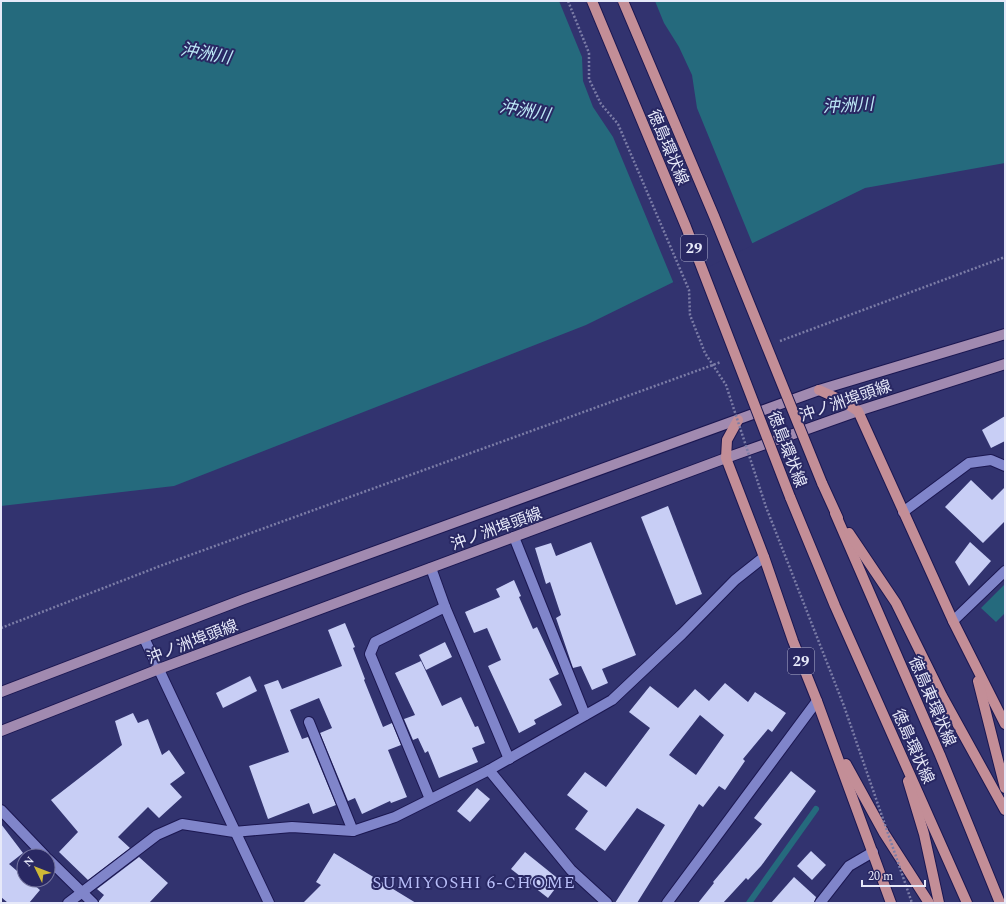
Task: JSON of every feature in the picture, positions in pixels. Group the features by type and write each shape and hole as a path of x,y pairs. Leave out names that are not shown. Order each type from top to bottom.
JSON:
{"main road":[{"name":"徳島環状線","path":"592,1 686,227 790,497 835,606 967,903"},
{"name":"徳島環状線","path":"623,1 714,216 835,513"},
{"name":"沖ノ洲埠頭線","path":"1,692 244,600 819,390 1005,334"},
{"name":"沖ノ洲埠頭線","path":"1,731 159,669 726,458 858,411 1005,364"},
{"path":"819,390 839,399 858,411 902,512 955,625 1005,724"},
{"name":"29","path":"738,420 727,440 726,458 873,852 890,903"},
{"name":"29","path":"835,513 896,603 942,696 1005,810"},
{"name":"徳島東環状線","path":"835,513 940,756 1000,903"},
{"name":"29","path":"835,606 898,750 924,834 939,903"},
{"path":"955,625 978,681 1005,788"},
{"path":"817,701 839,749 869,807 928,903"}],"street":[{"path":"902,512 969,462 991,460 1005,466"},
{"path":"514,537 585,715"},
{"path":"68,903 157,834 182,824 234,832 292,827 353,831 395,817 489,770 612,700 682,634 735,580 764,557"},
{"path":"431,568 445,607 508,759"},
{"path":"955,625 1005,571"},
{"path":"430,799 370,654 375,642 445,607"},
{"path":"144,638 234,832 269,903"},
{"path":"667,903 817,701"},
{"path":"309,722 353,831"},
{"path":"489,770 571,870 607,903"},
{"path":"1,810 37,848"},
{"path":"820,903 849,866 873,852"},
{"path":"56,867 93,903"}],"path":[{"path":"568,1 589,53 589,79 601,104 618,124 690,290 690,315 705,353 726,385 766,507 844,706 912,903"},
{"path":"774,343 1005,257"},
{"path":"1,628 175,560 722,362"}],"water":[{"name":"沖洲川","path":"1,1 1005,1 1005,163 865,188 586,325 174,486 1,506"},
{"path":"1005,584 1005,613 996,622 981,608"}],"pier":[{"path":"559,1 655,1 664,23 679,47 692,75 697,108 753,245 674,284 613,137 593,107 583,81 582,57"}],"building":[{"path":"1005,416 1005,441 991,448 982,430"},
{"path":"971,480 992,500 1005,487 1005,521 983,543 945,507"},
{"path":"668,506 702,594 676,605 641,517"},
{"path":"591,542 636,655 602,669 608,683 592,690 581,666 573,668 556,618 561,615 550,582 546,584 535,548 551,543 556,556"},
{"path":"970,542 991,561 969,586 955,562"},
{"path":"514,580 521,596 519,597 533,629 537,627 559,674 549,679 562,705 534,720 536,724 519,733 488,666 501,660 487,628 474,633 465,612 500,597 496,589"},
{"path":"345,623 355,647 353,648 365,679 364,680 383,727 392,723 401,745 388,750 407,797 391,803 390,801 362,814 355,798 348,801 320,733 332,728 319,698 290,710 302,739 308,737 336,805 313,814 309,803 268,819 249,766 289,752 264,685 278,680 282,689 342,666 328,630"},
{"path":"445,642 452,657 426,670 419,655"},
{"path":"421,661 442,706 461,697 475,727 478,726 485,743 472,748 478,762 439,778 428,751 425,753 418,738 413,740 404,719 415,715 395,673"},
{"path":"250,676 257,691 223,708 216,693"},
{"path":"725,683 748,702 755,692 786,713 772,732 768,729 743,759 745,761 725,790 719,786 703,807 699,804 637,903 615,903 665,825 637,808 605,851 575,829 588,811 567,795 585,772 606,787 650,728 629,712 650,686 678,708 695,689 709,701","holes":["700,715 724,735 696,775 669,755"]},
{"path":"133,713 138,723 148,719 162,755 169,750 185,773 170,784 182,797 159,818 148,807 118,837 130,848 88,880 59,852 78,832 51,800 122,745 115,721"},
{"path":"791,771 816,791 761,866 748,880 746,878 723,903 698,903 714,883 713,882 762,824 754,818"},
{"path":"477,788 490,799 470,822 457,811"},
{"path":"1,824 19,848 16,848 16,858 9,864 16,870 16,888 38,888 40,890 29,903 8,903 1,897"},
{"path":"811,851 826,865 812,880 797,866"},
{"path":"525,852 561,881 548,898 511,869"},
{"path":"334,853 416,903 303,903 321,885 316,882"},
{"path":"139,857 168,883 149,903 99,903 104,895 97,889"},
{"path":"794,877 816,897 814,903 771,903"}],"waterway":[{"path":"749,903 816,809"}],"district":[{"name":"SUMIYOSHI 6-CHOME","path":"474,882"}]}
